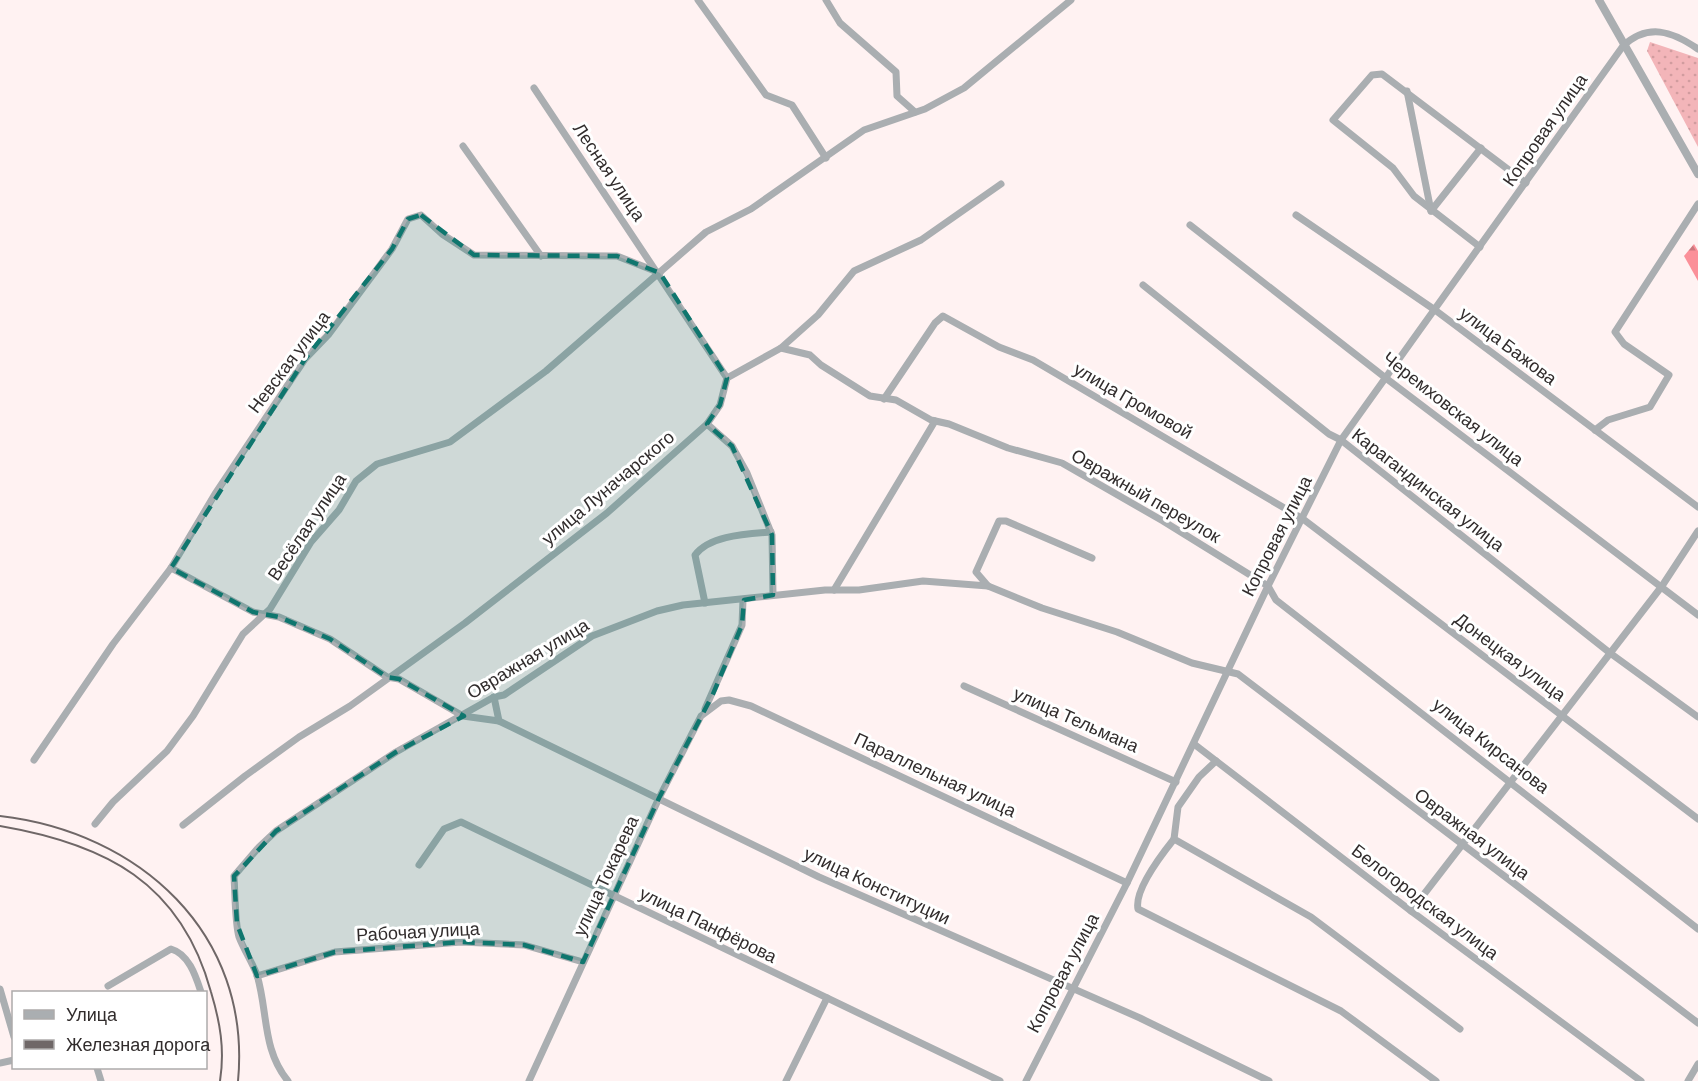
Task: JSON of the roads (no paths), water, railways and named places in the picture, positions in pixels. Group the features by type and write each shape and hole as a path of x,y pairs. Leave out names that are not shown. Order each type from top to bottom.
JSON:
{"street":[{"path":"698,0 765,95 792,105 826,158"},
{"path":"826,0 840,23 896,72 897,96 915,112"},
{"path":"463,146 541,256 616,256 660,273 706,232 751,209 864,130 942,101 964,88 1071,0"},
{"path":"1599,0 1623,46 1698,174"},
{"path":"1623,46 1635,34 1654,30 1685,40 1698,49"},
{"name":"Копровая улица","path":"1026,1081 1127,883 1268,586 1341,440 1387,379 1623,46"},
{"path":"1480,247 1431,211 1414,196 1394,168 1333,120 1372,75 1382,74 1526,183"},
{"name":"Лесная улица","path":"534,88 660,273 727,378"},
{"path":"1407,91 1431,211"},
{"path":"1431,211 1481,148"},
{"path":"727,378 781,348 818,315 854,272 921,240 1001,184"},
{"path":"1595,430 1608,420 1650,407 1669,375 1624,344 1616,332 1698,204"},
{"name":"Невская улица","path":"33,760 113,644 171,568 215,494 305,359 329,334 378,268 408,219 421,215 442,234 474,255 541,256"},
{"name":"улица Бажова","path":"1296,215 1435,310 1698,507"},
{"name":"Черемховская улица","path":"1190,225 1387,379 1698,615"},
{"name":"Весёлая улица","path":"95,824 113,802 167,752 193,716 243,634 270,609 311,542 339,510 356,481 366,470 377,464 450,442 546,371 660,273"},
{"name":"Карагандинская улица","path":"1143,285 1240,365 1329,434 1341,440 1610,652 1698,717"},
{"name":"улица Громовой","path":"884,399 935,323 943,316 999,347 1033,360 1303,519"},
{"name":"Овражный переулок","path":"781,348 810,355 821,366 870,396 896,400 933,420 949,424 1008,448 1062,463 1163,521 1268,586"},
{"name":"улица Луначарского","path":"183,825 299,737 350,706 465,622 607,513 707,424 720,405 727,378"},
{"path":"834,590 933,420"},
{"path":"707,424 732,446 747,473 771,532 773,595"},
{"name":"Донецкая улица","path":"1303,519 1698,819"},
{"path":"988,586 976,572 999,521 1006,521 1092,558"},
{"path":"1411,911 1662,586 1698,531"},
{"path":"705,603 695,555 701,547 739,535 771,532"},
{"path":"171,568 253,612 279,617 330,639 387,677 399,679 464,716"},
{"name":"Овражная улица","path":"288,1081 279,1070 267,1039 257,976 239,937 234,876 276,831 396,752 464,716 494,697 504,695 592,636 615,626 674,607 773,595 859,590 923,581 988,586 1042,608 1117,632 1192,663 1238,674 1698,1023"},
{"name":"улица Кирсанова","path":"1268,586 1276,600 1512,781 1698,929"},
{"name":"улица Токарева","path":"529,1081 659,798 732,653 742,625 744,600"},
{"name":"улица Тельмана","path":"964,686 1176,782"},
{"path":"494,697 499,721"},
{"name":"Параллельная улица","path":"701,716 721,702 729,700 751,706 1127,883"},
{"name":"улица Конституции","path":"464,716 499,721 819,877 1140,1018 1269,1081"},
{"name":"Белогородская улица","path":"1194,744 1411,911 1641,1081"},
{"path":"1216,761 1199,777 1178,807 1174,839 1158,860 1141,892 1138,909 1341,1011 1436,1081"},
{"name":"улица Панфёрова","path":"419,865 444,829 461,822 1000,1081"},
{"path":"1174,839 1311,916 1460,1029"},
{"name":"Рабочая улица","path":"257,976 335,952 461,942 524,945 583,962"},
{"path":"108,986 171,949 179,951 189,963 200,991"},
{"path":"0,989 12,1030"},
{"path":"786,1081 827,998"},
{"path":"1688,1081 1698,1064"}],"railway":[{"path":"0,816 51,826 98,843 140,868 176,899 205,936 226,979 237,1028 238,1081"},
{"path":"0,826 73,844 105,857 134,874 159,896 180,922 198,954 211,992 221,1036 220,1081"}]}
